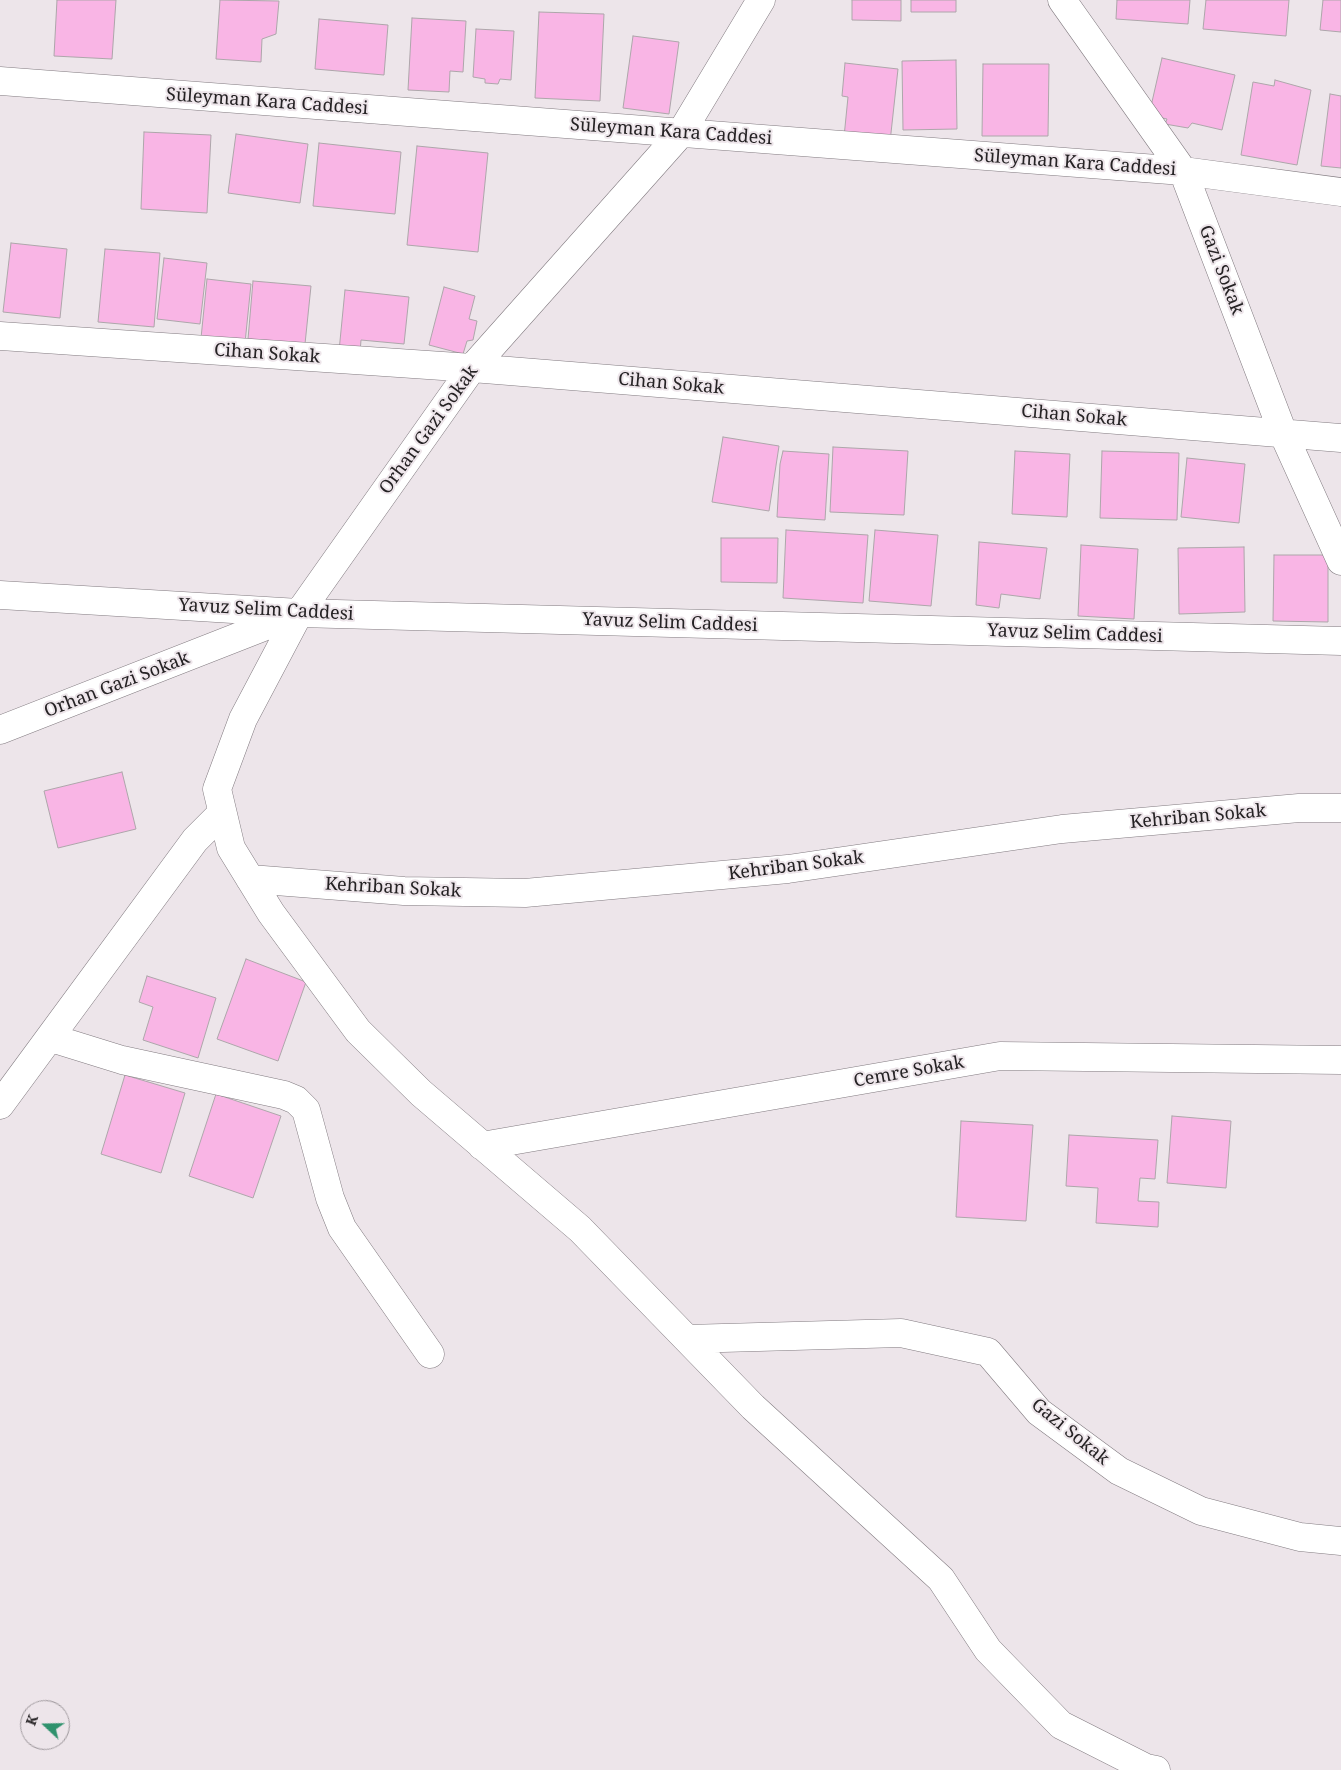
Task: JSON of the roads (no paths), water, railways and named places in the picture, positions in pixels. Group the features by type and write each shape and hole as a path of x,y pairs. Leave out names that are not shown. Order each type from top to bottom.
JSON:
{"street":[{"name":"Orhan Gazi Sokak","path":"0,730 299,613 472,368 681,133 761,0"},
{"name":"Gazi Sokak","path":"1062,0 1183,171 1283,433 1341,561"},
{"name":"Süleyman Kara Caddesi","path":"0,81 1183,171 1341,192"},
{"name":"Cihan Sokak","path":"0,336 472,368 1341,438"},
{"name":"Yavuz Selim Caddesi","path":"0,595 299,613 1341,641"},
{"path":"299,613 243,720 216,789 232,848 250,879 271,913 358,1031 421,1093 580,1229 753,1407 940,1579 988,1650 1061,1725 1146,1768 1156,1770"},
{"name":"Kehriban Sokak","path":"250,879 404,891 525,893 788,869 1062,829 1299,808 1341,808"},
{"path":"0,1104 51,1038 195,840 222,813"},
{"path":"51,1038 122,1060 284,1094 296,1100 306,1110 330,1198 342,1228 430,1354"},
{"name":"Cemre Sokak","path":"482,1146 1000,1056 1341,1060"},
{"name":"Gazi Sokak","path":"687,1339 901,1333 988,1352 1039,1412 1119,1471 1201,1511 1300,1537 1341,1541"}]}
